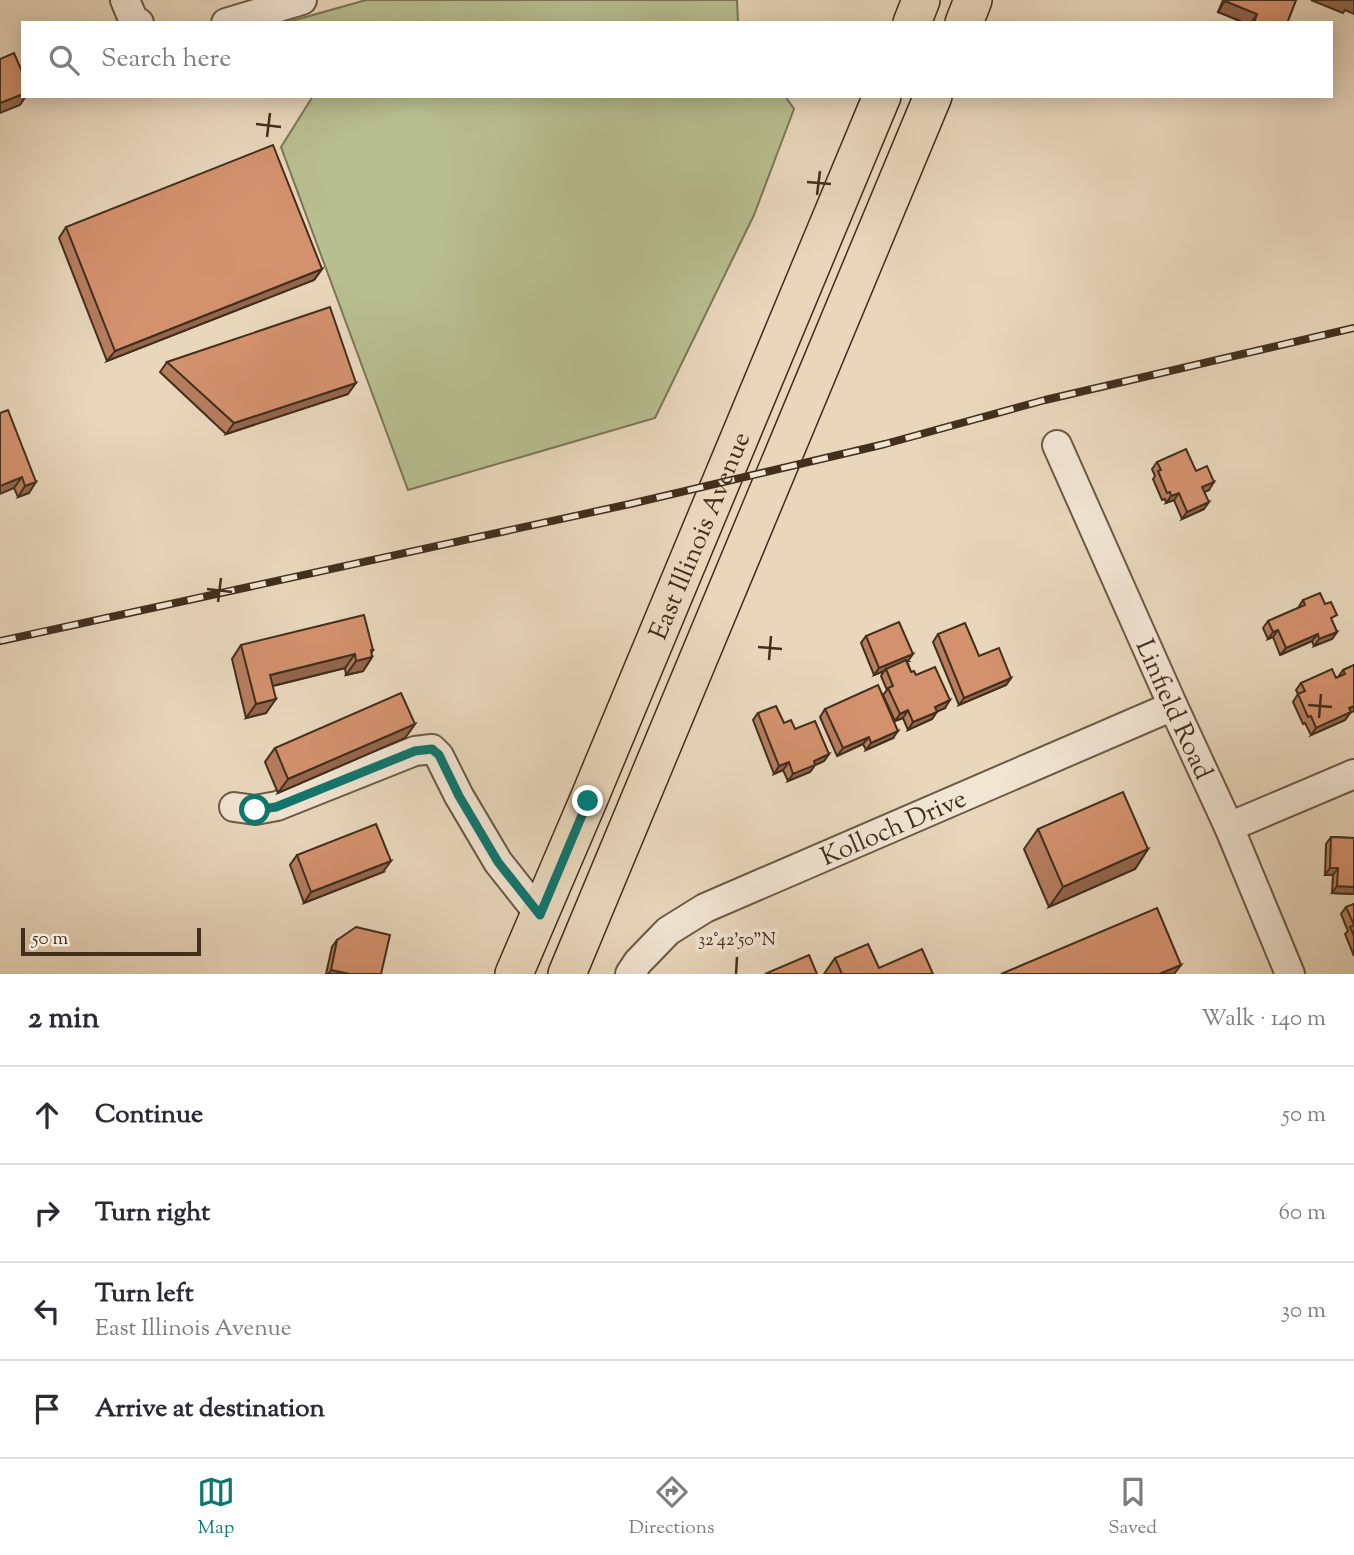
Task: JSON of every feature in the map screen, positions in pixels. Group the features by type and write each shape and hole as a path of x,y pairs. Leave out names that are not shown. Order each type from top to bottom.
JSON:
{"main road":[{"path":"913,21 921,0"},
{"path":"965,21 973,0"},
{"name":"East Illinois Avenue","path":"514,974 881,98"},
{"name":"East Illinois Avenue","path":"567,974 932,98"}],"street":[{"path":"125,0 136,21"},
{"path":"233,21 302,0"},
{"name":"Linfield Road","path":"1057,445 1230,827 1290,974"},
{"name":"Kolloch Drive","path":"630,974 668,931 705,908 1173,706"},
{"path":"234,807 255,810 276,807 415,751 432,749 439,755 459,796 498,862 540,915"},
{"path":"1230,827 1354,774"}],"green space":[{"path":"366,0 737,0 738,21 292,21"},
{"path":"312,98 786,98 794,109 754,215 655,418 408,490 281,147"}],"building":[{"path":"1296,0 1288,21 1255,21 1257,14 1225,1"},
{"path":"14,53 21,69 21,95 0,103 0,59"},
{"path":"273,145 322,269 115,351 66,227"},
{"path":"330,307 356,383 234,423 167,362"},
{"path":"8,410 36,482 25,486 22,477 0,486 0,413"},
{"path":"1186,449 1196,471 1207,466 1214,482 1202,487 1209,502 1187,512 1179,493 1171,496 1170,492 1167,493 1157,462"},
{"path":"1320,593 1325,604 1331,602 1337,615 1331,618 1337,632 1319,639 1318,634 1286,648 1278,630 1273,632 1268,621 1305,605 1303,600"},
{"path":"364,615 373,650 372,657 356,661 355,654 270,675 276,699 256,704 241,645"},
{"path":"899,622 913,654 879,668 866,636"},
{"path":"965,623 979,656 999,648 1011,678 964,698 938,634"},
{"path":"906,660 911,672 914,671 916,675 935,667 950,700 935,707 937,712 913,722 908,710 900,714 888,688 893,686 886,669"},
{"path":"1354,665 1354,706 1349,708 1351,712 1316,728 1298,694 1305,691 1301,683 1332,669 1336,678 1345,674 1343,670"},
{"path":"878,685 898,731 871,743 869,737 843,748 825,709"},
{"path":"401,693 415,724 288,779 275,748"},
{"path":"776,706 784,723 791,720 795,729 815,721 829,754 814,761 815,765 793,774 789,762 779,766 758,713"},
{"path":"1123,792 1148,849 1063,887 1038,829"},
{"path":"376,824 391,861 311,892 297,855"},
{"path":"1331,837 1354,838 1354,887 1337,886 1338,868 1330,868"},
{"path":"1354,904 1354,925 1346,907"},
{"path":"1157,908 1181,965 1159,974 1001,974"},
{"path":"356,927 390,935 381,974 350,974 331,970 337,940"},
{"path":"868,944 879,968 922,949 933,974 842,974 835,958"},
{"path":"809,955 817,974 765,974"}],"railway":[{"path":"0,641 630,504 885,444 1045,400 1354,328"}],"route":[{"path":"255,810 276,807 415,751 432,749 439,755 459,796 498,862 540,915 588,801"}]}
